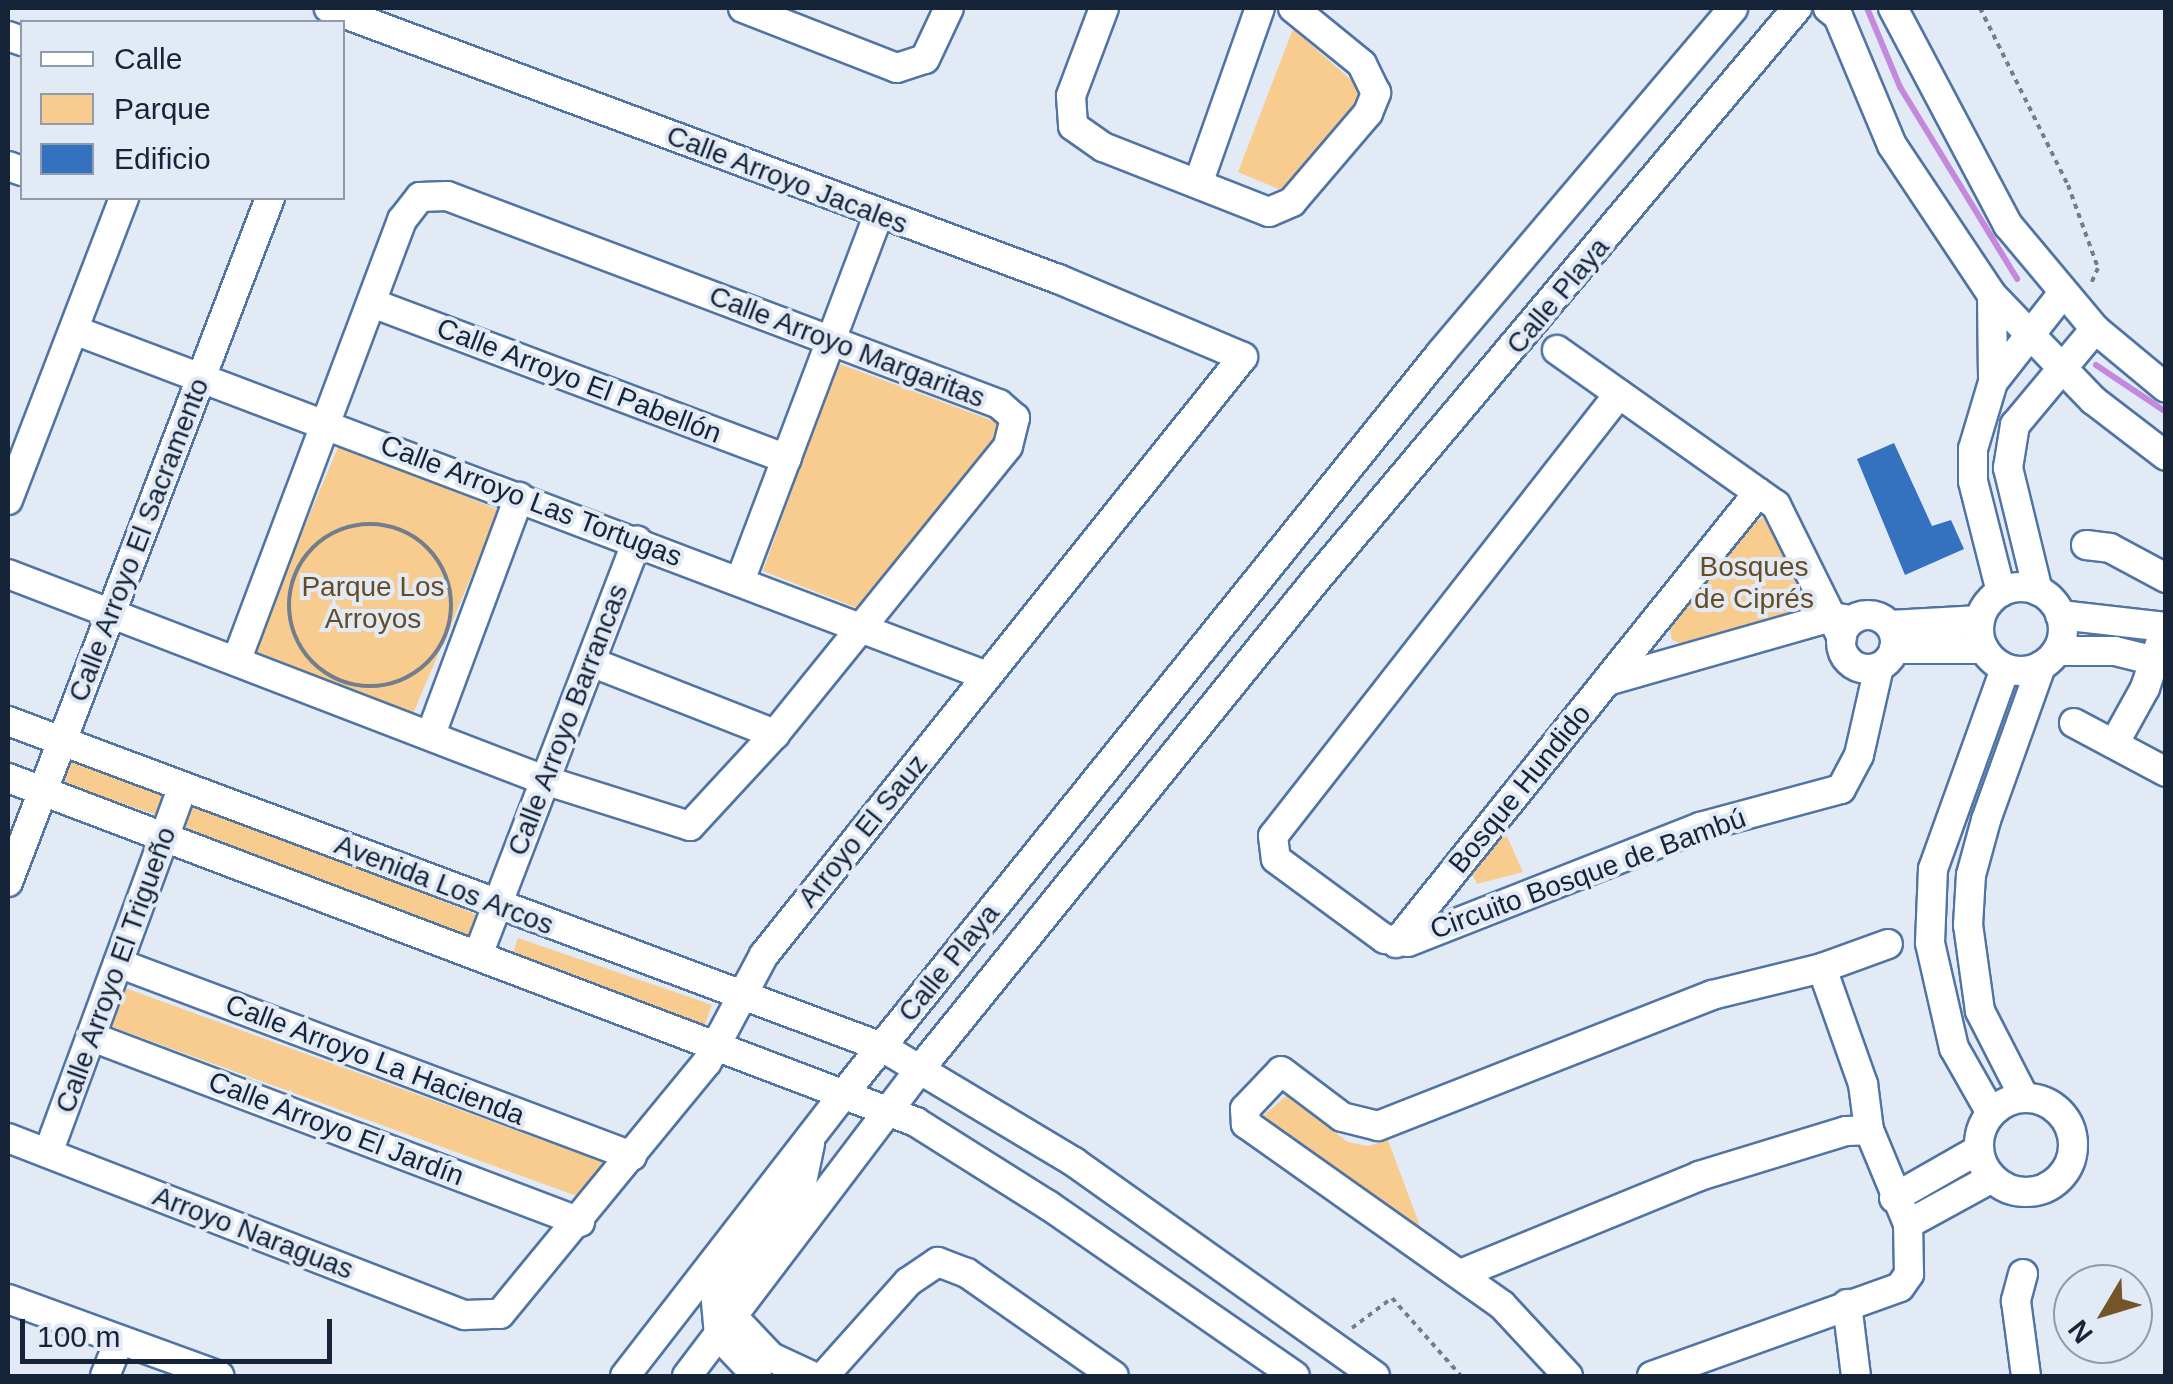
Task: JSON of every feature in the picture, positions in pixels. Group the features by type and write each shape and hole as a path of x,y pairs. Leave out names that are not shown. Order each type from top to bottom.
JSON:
{"street":[{"path":"743,8 788,15 908,68 932,50 948,8"},
{"path":"1104,8 1070,96 1073,126 1103,148 1199,181 1258,209 1286,209 1373,103 1374,85 1362,64 1293,8"},
{"path":"1199,181 1258,16 1280,8"},
{"name":"Calle Playa","path":"625,1376 845,1092 1279,554 1658,90 1734,8"},
{"name":"Calle Playa","path":"687,1376 920,1068 1315,581 1797,8"},
{"path":"1828,8 1838,16 1892,145 1992,295 2093,400 2166,456"},
{"path":"1892,8 2008,226 2079,311 2166,388"},
{"name":"Calle Arroyo Jacales","path":"337,12 1058,279 1243,357"},
{"name":"Calle Arroyo Margaritas","path":"8,574 544,780 690,826 775,734 1017,426 1000,404 437,195 420,197 406,210 237,660"},
{"path":"8,500 17,442 74,330 115,200"},
{"name":"Calle Arroyo El Sacramento","path":"8,882 269,200"},
{"path":"740,581 878,215"},
{"path":"1992,295 1993,382 1974,449 1973,482 2001,592"},
{"name":"Calle Arroyo El Pabellón","path":"372,303 787,459"},
{"path":"1993,382 2029,332 2079,311"},
{"path":"2079,311 2062,366 2026,406 2008,468 2038,591 2060,615 2165,627 2155,661 2114,744"},
{"name":"Calle Arroyo Las Tortugas","path":"74,330 637,540 987,676"},
{"path":"1557,350 1788,518 1842,625 1845,656 1984,650 2005,668"},
{"name":"Arroyo El Sauz","path":"500,1314 580,1222 716,1045 738,994 1243,357"},
{"name":"Circuito Bosque de Bambú","path":"1619,394 1273,836 1276,859 1396,943 1700,827 1840,789 1850,780 1881,652"},
{"path":"2026,406 2050,396 2093,400"},
{"path":"1974,449 2011,452"},
{"name":"Bosque Hundido","path":"1396,943 1758,493"},
{"path":"431,734 519,498"},
{"name":"Calle Arroyo Barrancas","path":"478,956 637,540"},
{"path":"2086,544 2110,548 2166,578"},
{"path":"1279,554 1315,581"},
{"path":"2001,592 2038,591"},
{"path":"1881,652 1980,620 2001,592"},
{"path":"1842,625 1868,614 1881,652"},
{"path":"1978,1150 1992,1178 2005,1188 2036,1192 2062,1176 2074,1147 2065,1117 2024,1097 1980,1011 1968,925 1981,838 2049,659 2060,615"},
{"path":"1980,620 1984,650"},
{"name":"Bosque Hundido","path":"1606,681 1842,625"},
{"path":"2005,668 2115,651 2155,661"},
{"path":"590,662 775,734"},
{"path":"1990,1113 1954,1048 1930,942 1933,869 2005,668"},
{"name":"Avenida Los Arcos","path":"8,721 882,1046 1074,1162 1375,1376"},
{"path":"2074,723 2166,772"},
{"name":"Avenida Los Arcos","path":"8,778 891,1110 1048,1204 1295,1376"},
{"name":"Calle Arroyo El Trigueño","path":"48,1153 183,787"},
{"path":"1568,1376 1463,1273 1246,1124 1245,1109 1268,1080 1281,1071 1342,1118 1378,1126 1712,995 1822,968 1888,944"},
{"name":"Calle Arroyo La Hacienda","path":"118,963 632,1156"},
{"path":"1652,1376 1900,1287 1912,1260 1908,1224 1894,1198 1870,1130 1868,1100 1822,968"},
{"name":"Calle Arroyo El Jardín","path":"92,1037 580,1222"},
{"path":"1894,1198 1978,1150 1990,1113 2024,1097"},
{"path":"1463,1273 1699,1176 1846,1130 1870,1130"},
{"name":"Arroyo Naraguas","path":"8,1138 465,1316 500,1314"},
{"path":"757,1376 726,1327 716,1299 801,1187 810,1141"},
{"path":"1908,1224 1992,1178"},
{"path":"726,1327 771,1357 832,1373 908,1282 938,1262 967,1273 1114,1376"},
{"path":"2023,1274 2016,1301 2026,1376"},
{"path":"8,1299 218,1376"},
{"path":"1848,1304 1856,1376"},
{"path":"105,1376 119,1341"}],"path":[{"path":"1980,8 2068,185 2098,268 2079,311"},
{"path":"368,523 406,532 437,558 452,611 430,661 380,686 353,685 327,674 301,645 289,609 292,582 320,540 368,523"},
{"path":"1332,1343 1392,1298 1461,1376"}],"green space":[{"path":"1293,29 1366,93 1288,193 1238,172"},
{"path":"837,363 1007,426 862,610 763,571"},
{"name":"Parque Los Arroyos","path":"340,443 499,511 409,723 250,656"},
{"name":"Bosques de Ciprés","path":"1763,518 1775,524 1807,603 1799,613 1685,646 1672,640 1669,623 1748,524"},
{"path":"67,758 171,796 163,817 61,783"},
{"path":"194,803 480,916 472,938 185,830"},
{"path":"1505,832 1523,872 1477,884 1472,874"},
{"path":"518,938 712,1005 705,1026 511,959"},
{"path":"125,988 608,1164 594,1202 111,1027"},
{"path":"1286,1096 1348,1142 1368,1146 1388,1140 1421,1229 1265,1123 1263,1116"}],"building":[{"path":"1894,443 1932,526 1951,520 1964,549 1905,575 1857,459"}],"waterway":[{"path":"1867,8 1900,87 2017,279"},
{"path":"2096,365 2166,412"}]}
